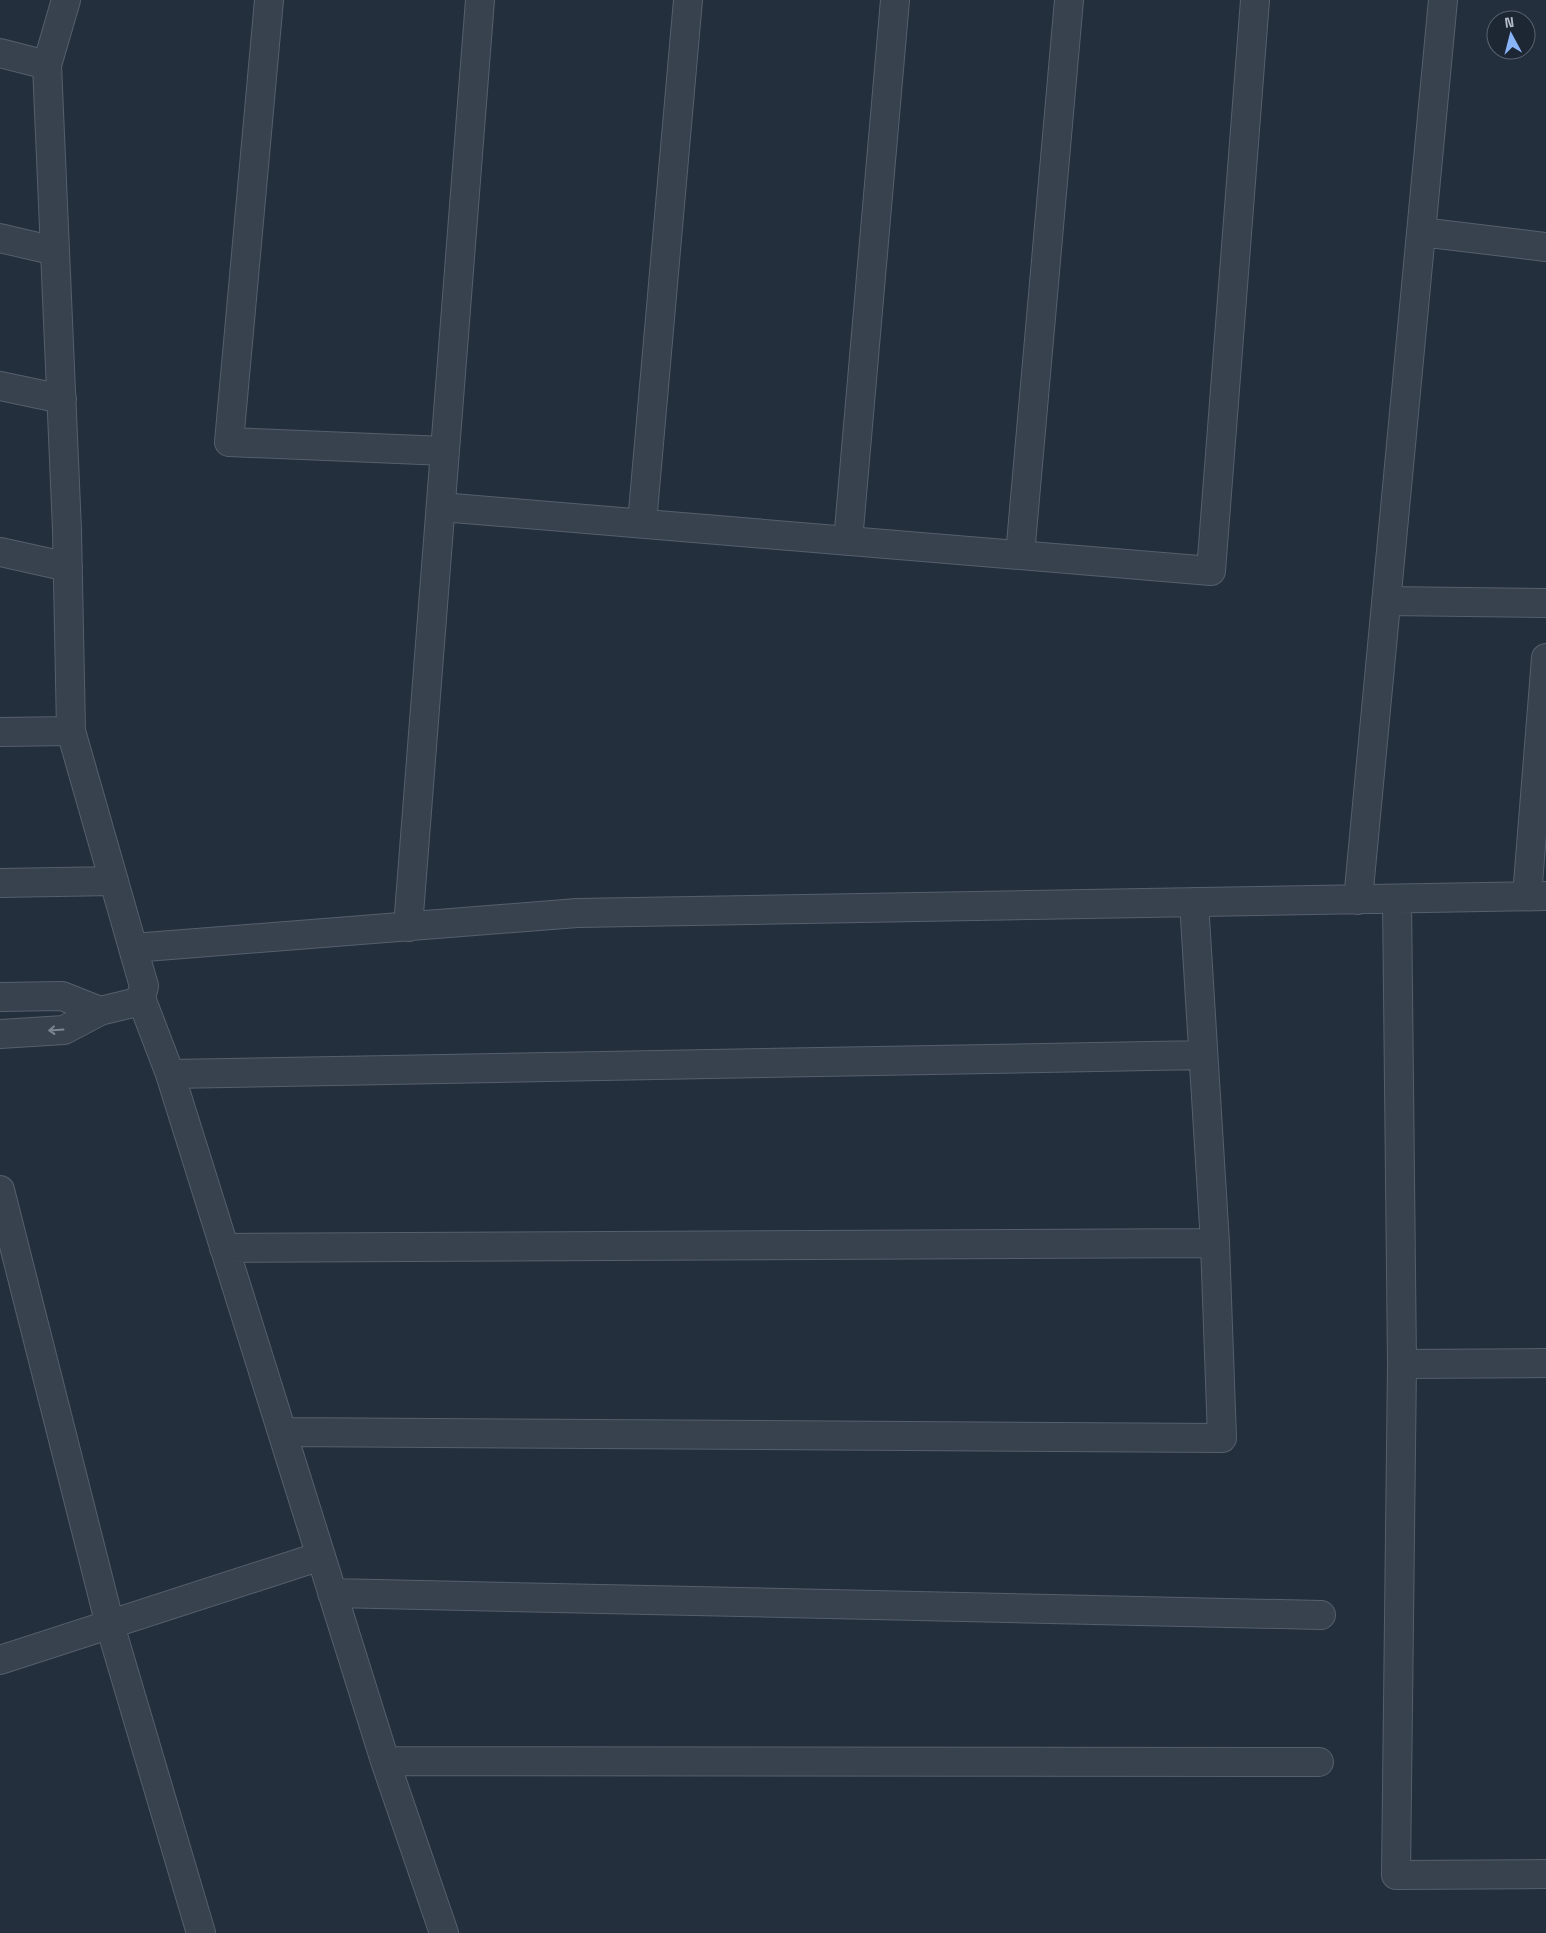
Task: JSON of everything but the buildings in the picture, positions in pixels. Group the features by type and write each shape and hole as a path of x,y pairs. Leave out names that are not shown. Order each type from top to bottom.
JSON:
{"street":[{"path":"66,0 47,65 62,399 71,731 144,986 141,998 170,1074 385,1760 444,1933"},
{"path":"269,0 229,442 445,451"},
{"path":"408,927 480,0"},
{"path":"642,523 688,0"},
{"path":"848,540 895,0"},
{"path":"1020,555 1069,0"},
{"path":"440,507 1211,571 1255,0"},
{"path":"1358,900 1443,0"},
{"path":"0,53 47,65"},
{"path":"1421,232 1546,247"},
{"path":"0,238 55,251"},
{"path":"0,386 62,399"},
{"path":"0,552 68,567"},
{"path":"1386,601 1546,603"},
{"path":"133,948 577,913 1536,896 1546,658"},
{"path":"0,732 71,731"},
{"path":"0,883 114,881"},
{"path":"1396,899 1402,1364 1396,1876 1546,1874"},
{"path":"282,1432 1222,1438 1215,1242 1194,902"},
{"path":"0,997 62,996 100,1011"},
{"path":"0,1034 64,1030 100,1011 133,1003 141,998"},
{"path":"170,1074 1203,1054"},
{"path":"0,1190 110,1625 201,1933"},
{"path":"224,1248 1215,1242"},
{"path":"1402,1364 1546,1363"},
{"path":"0,1660 321,1556"},
{"path":"332,1593 1321,1615"},
{"path":"385,1760 1319,1762"}]}
